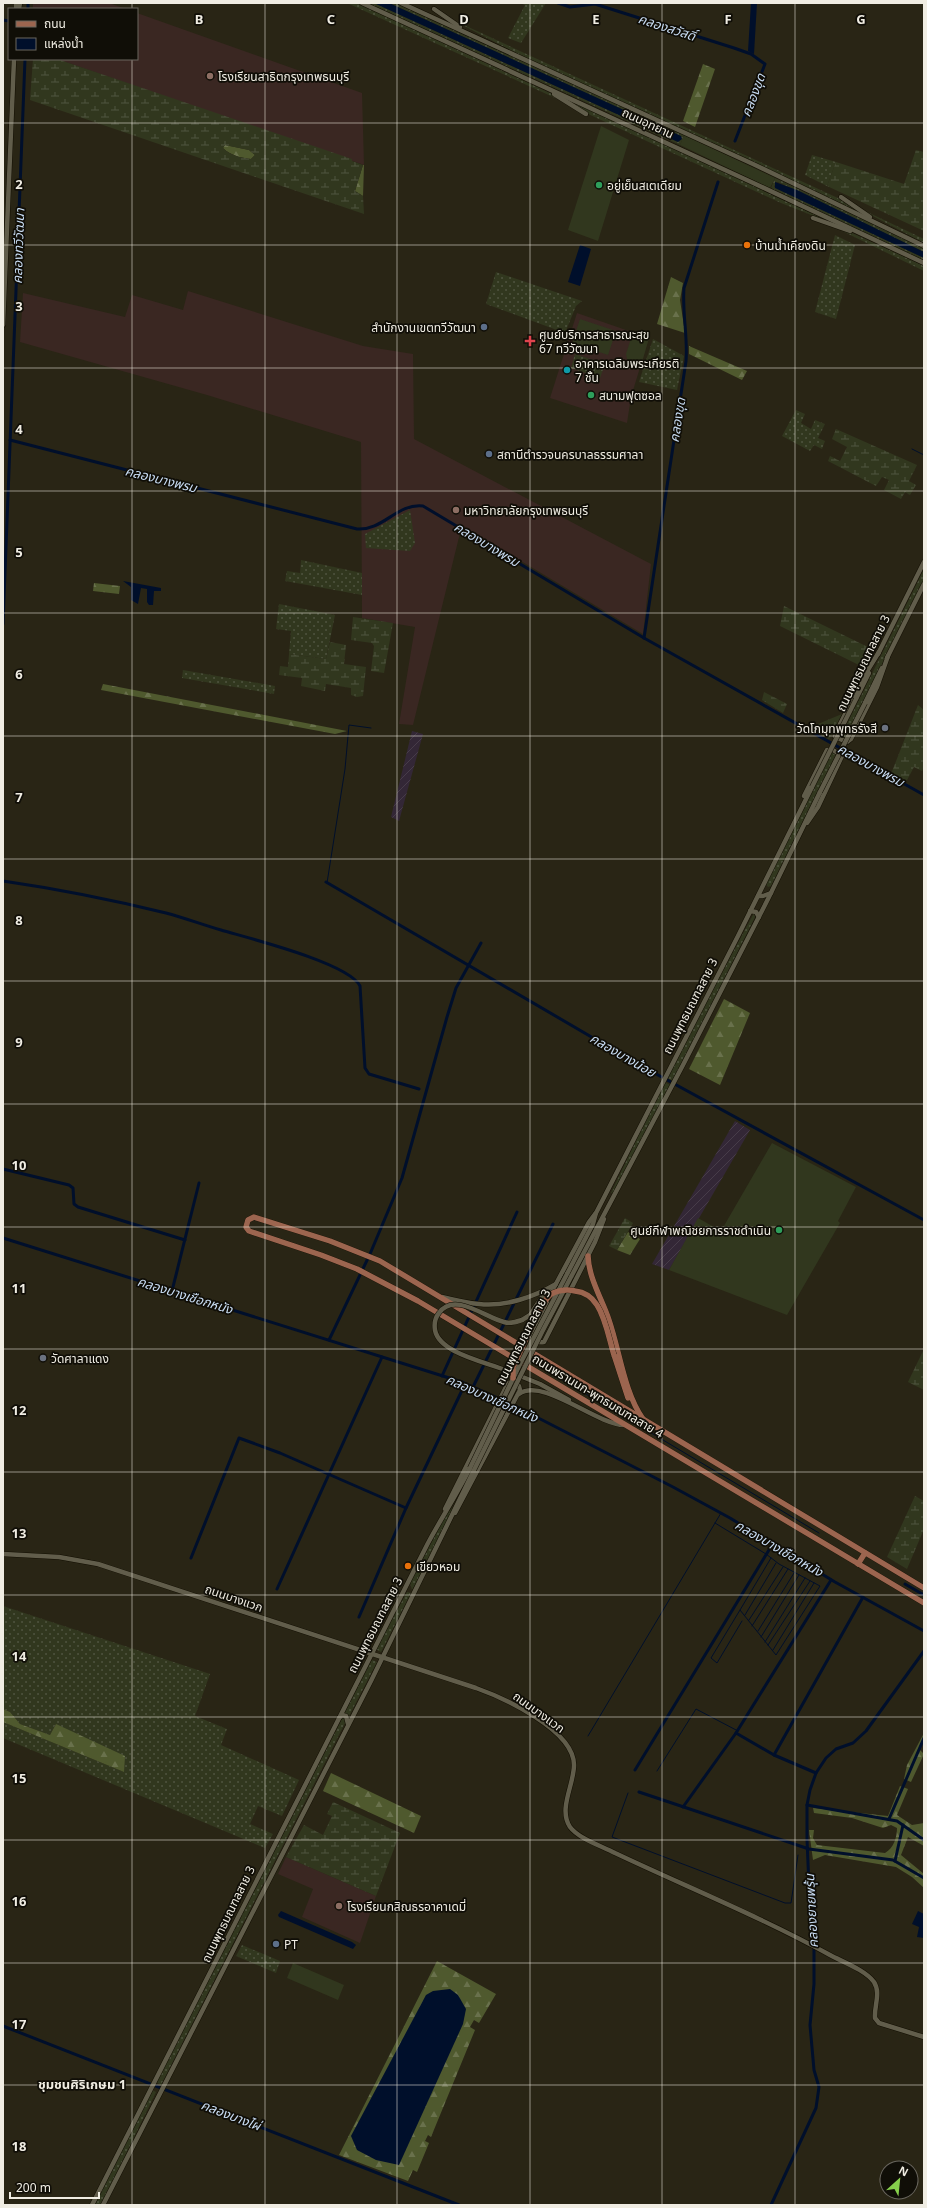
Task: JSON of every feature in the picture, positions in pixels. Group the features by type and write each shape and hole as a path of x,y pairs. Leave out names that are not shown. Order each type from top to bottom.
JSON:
{"main road":[{"name":"ถนนอุทยาน","path":"362,3 924,263"},
{"name":"ถนนอุทยาน","path":"401,3 753,164 924,246"},
{"path":"434,9 472,35"},
{"path":"3,326 14,60"},
{"path":"548,88 586,114"},
{"path":"840,197 879,224"},
{"path":"813,218 865,236"},
{"name":"ถนนพุทธมณฑลสาย 3","path":"92,2205 444,1512 453,1502 472,1469 542,1332 593,1224 596,1213 754,904 924,562"},
{"name":"ถนนพุทธมณฑลสาย 3","path":"103,2205 453,1516 472,1469 513,1378 597,1226 604,1217 680,1073 924,584"},
{"path":"879,652 869,667 835,734 835,737 840,740 847,742 851,740 877,687 888,656"},
{"path":"793,823 824,753 827,750 836,751 842,756 842,759 813,816 802,829"},
{"path":"764,884 766,888 772,891"},
{"path":"758,896 772,891"},
{"path":"754,904 768,899"},
{"path":"750,911 756,912 759,917"},
{"path":"608,1190 611,1194 616,1194"},
{"path":"596,1213 589,1222 531,1335 537,1342 544,1342 588,1256 604,1217"},
{"name":"ถนนพรานนก-พุทธมณฑลสาย 4","path":"924,1588 376,1259 254,1217 247,1222 246,1227 249,1231 321,1255 370,1275 458,1325 924,1603"},
{"path":"588,1256 588,1266 609,1319 632,1399 637,1410"},
{"path":"440,1297 480,1304 508,1301 533,1296 557,1283"},
{"path":"547,1289 530,1315 522,1320 506,1323 469,1308 454,1304 444,1308 437,1316 435,1329 442,1344 455,1352 540,1384 598,1418"},
{"path":"513,1378 513,1367 542,1306 550,1295 558,1292 579,1292 587,1295 595,1302 601,1312 628,1398 646,1422"},
{"path":"444,1512 508,1383 512,1382 519,1386 516,1397 460,1507 453,1516"},
{"path":"516,1397 523,1391 531,1390 545,1393 598,1418 616,1425 624,1425"},
{"path":"858,1564 865,1553"},
{"name":"ถนนบางแวก","path":"3,1554 46,1555 98,1564 505,1699 522,1709 555,1734 568,1748 574,1760 566,1808 568,1822 574,1831 614,1852 806,1942 867,1976 874,1983 878,1993 875,2018 879,2023 924,2038"},
{"path":"408,1584 408,1589 410,1591 417,1588"},
{"path":"338,1719 344,1715 348,1718 348,1724"}],"shaded area":[{"path":"33,3 109,3 123,8 33,8"},
{"name":"โรงเรียนสาธิตกรุงเทพธนบุรี","path":"138,13 362,93 364,165 60,60 138,60"},
{"name":"มหาวิทยาลัยกรุงเทพธนบุรี","path":"188,291 363,346 413,354 414,439 651,564 643,634 464,527 460,533 413,725 399,724 415,627 362,618 361,442 207,395 20,342 23,293 125,317 132,295 183,310"},
{"path":"577,313 649,338 631,397 627,423 550,398"},
{"path":"412,731 423,734 399,821 391,817"},
{"path":"735,1121 750,1130 669,1270 652,1264"},
{"name":"โรงเรียนกสิณธรอาคาเดมี่","path":"286,1857 376,1896 360,1943 302,1917 313,1889 278,1874"}],"green space":[{"path":"347,3 357,3 554,95 564,102"},
{"path":"368,3 374,3 678,142 681,139 680,136 389,3 395,3 684,135 680,145"},
{"path":"520,3 546,3 521,43 508,38 525,5"},
{"path":"451,19 840,199 862,213 512,51"},
{"path":"33,60 60,60 352,159 352,161 363,165 355,191 363,196 364,214 30,100","holes":["225,145 249,150 255,155 251,159 243,158 228,153 223,148"]},
{"path":"703,64 715,69 695,127 683,121"},
{"path":"566,99 839,226 781,203 586,113"},
{"name":"อยู่เย็นสเตเดียม","path":"601,126 629,140 598,241 568,230"},
{"path":"684,135 775,178 770,188 680,145"},
{"path":"225,145 249,150 255,155 251,159 236,156 223,148"},
{"path":"916,150 924,152 924,231 827,186 836,162 904,184"},
{"path":"812,155 836,162 827,186 805,175"},
{"path":"364,165 363,196 355,191"},
{"path":"775,178 924,248 924,252 776,182 774,187 924,258 924,261 771,188"},
{"path":"863,210 924,239 924,243 871,215"},
{"path":"838,229 852,233 924,266 924,271"},
{"path":"835,235 855,245 836,319 815,312"},
{"path":"496,272 582,301 576,306 565,333 486,304"},
{"path":"671,277 683,283 680,300 685,333 657,324"},
{"path":"580,319 616,331 608,355 572,343"},
{"path":"633,332 649,338 640,369 628,364 626,354"},
{"path":"653,339 684,356 677,390 639,382"},
{"path":"689,346 747,371 742,380 689,354"},
{"path":"575,354 605,364 600,378 571,368"},
{"path":"796,410 805,414 801,423 811,429 815,420 825,424 818,438 825,441 822,449 814,445 810,451 782,436"},
{"path":"836,429 917,465 909,481 916,485 910,495 905,492 901,499 884,490 889,480 882,477 876,486 828,461 830,456 840,461 847,447 832,439"},
{"path":"410,510 415,543 410,551 366,548 365,534"},
{"path":"301,560 362,573 362,595 285,581 287,571 300,573"},
{"path":"924,569 924,581 844,740 840,738"},
{"path":"94,583 120,586 119,594 93,591"},
{"path":"279,604 335,615 326,659 289,654 291,631 276,629"},
{"path":"784,606 874,650 865,668 780,626"},
{"path":"353,617 393,623 384,673 371,671 374,646 372,643 351,640"},
{"path":"330,642 346,645 344,664 366,667 363,696 357,697 351,695 351,688 326,684 325,691 301,686 302,678 279,675 280,666 288,667 289,654 326,659"},
{"path":"183,670 275,686 274,694 182,678"},
{"path":"103,684 347,731 335,734 101,690"},
{"path":"764,692 787,704 783,713 762,700"},
{"path":"918,705 924,710 924,767 922,771 914,767 906,782 891,774"},
{"path":"842,714 829,739 817,732 818,724"},
{"path":"832,752 836,754 771,886 768,887 766,884"},
{"path":"754,913 755,917 673,1081 666,1077"},
{"path":"724,999 750,1013 720,1085 689,1069"},
{"path":"664,1082 671,1085 614,1193 611,1193"},
{"name":"ศูนย์กีฬาพณิชยการราชดำเนิน","path":"772,1143 856,1187 838,1221 840,1223 787,1315 669,1270 698,1218 721,1231"},
{"path":"625,1218 633,1223 617,1250 609,1246"},
{"path":"628,1232 640,1239 630,1255 617,1250"},
{"path":"924,1349 924,1390 908,1382"},
{"path":"915,1496 924,1501 924,1529 907,1569 887,1557"},
{"path":"454,1506 453,1513 412,1590 410,1583 446,1515"},
{"path":"407,1592 411,1593 381,1652 376,1649"},
{"path":"3,1606 210,1674 195,1716 227,1729 221,1745 299,1780 282,1816 258,1806 250,1824 273,1834 265,1848 3,1738 3,1722 124,1772 56,1724 50,1735 20,1724 10,1712 3,1709"},
{"path":"372,1660 377,1662 349,1716 344,1714"},
{"path":"3,1709 10,1712 20,1724 50,1735 56,1724 125,1756 124,1772 3,1722"},
{"path":"343,1717 347,1719 161,2085 156,2082"},
{"path":"924,1733 924,1741 919,1749 924,1754 911,1782 904,1779 907,1765"},
{"path":"331,1773 421,1816 414,1833 323,1791"},
{"path":"900,1786 908,1789 897,1815 912,1825 924,1823 924,1846 908,1837 901,1855 924,1874 924,1888 912,1877 896,1867 825,1855 813,1860 809,1830 814,1830 813,1838 817,1845 885,1853 888,1851 894,1842 897,1828 891,1825 883,1828 852,1818 814,1813 813,1808 888,1816"},
{"path":"333,1802 400,1833 376,1896 286,1857 304,1825 323,1835 332,1816 327,1814"},
{"path":"242,1945 280,1961 276,1973 236,1956"},
{"path":"437,1961 496,1994 479,2023 474,2020 470,2027 475,2030 431,2137 428,2135 425,2141 429,2143 417,2172 413,2170 408,2181 339,2155"},
{"path":"293,1963 344,1985 338,2000 287,1978"},
{"path":"152,2090 156,2092 101,2205 95,2205"}],"water":[{"path":"374,3 389,3 681,136 682,139 678,142"},
{"path":"751,3 757,3 754,54 748,51"},
{"path":"775,182 797,190 924,252 924,258 775,188"},
{"path":"580,245 591,249 580,286 568,282"},
{"path":"123,581 161,588 161,591 154,591 153,605 149,605 147,602 147,589 141,588 138,604 131,600 131,587"},
{"path":"281,1911 356,1945 353,1949 279,1917 278,1915"},
{"path":"918,1911 924,1914 924,1938 917,1937 919,1927 912,1924"},
{"path":"450,1989 458,1995 466,2009 463,2024 399,2165 376,2160 357,2150 351,2136 426,1995 433,1991"}],"waterway":[{"name":"คลองทวีวัฒนา","path":"28,3 28,8"},
{"name":"คลองสวัสดิ์","path":"558,3 570,7 595,4 734,48 751,54 765,64 735,141"},
{"path":"3,20 8,21"},
{"name":"คลองทวีวัฒนา","path":"3,624 25,60"},
{"name":"คลองขุด","path":"644,638 686,361 684,288 718,182"},
{"name":"คลองบางพรม","path":"10,440 357,529 375,526 405,509 414,506 423,506 644,638 924,795"},
{"path":"912,449 924,455"},
{"path":"327,883 345,769 349,725 371,728"},
{"path":"3,881 85,895 166,913 296,952 337,969 352,977 360,986 365,1068 369,1074 419,1089"},
{"name":"คลองบางน้อย","path":"326,882 636,1063 924,1220"},
{"path":"329,1340 370,1254 402,1178 456,988 481,943"},
{"path":"3,1169 69,1185 73,1188 74,1204 78,1207 185,1240"},
{"path":"172,1291 199,1183"},
{"path":"442,1376 517,1212"},
{"path":"473,1387 553,1224"},
{"name":"คลองบางเชือกหนัง","path":"3,1238 462,1382 511,1404 673,1487 730,1518 835,1582 924,1631"},
{"path":"277,1589 382,1357"},
{"path":"549,1372 819,1533"},
{"path":"359,1617 406,1508 465,1384"},
{"path":"191,1558 239,1438 280,1453 406,1508"},
{"path":"588,1736 721,1513"},
{"path":"715,1523 766,1554 779,1564 820,1586 776,1655 740,1610 771,1558"},
{"path":"635,1770 772,1545"},
{"path":"745,1615 776,1563"},
{"path":"749,1620 783,1567"},
{"path":"752,1626 788,1569"},
{"path":"758,1631 794,1573"},
{"path":"761,1637 799,1575"},
{"path":"765,1642 805,1578"},
{"path":"683,1807 736,1733 831,1580"},
{"path":"768,1645 810,1581"},
{"path":"773,1650 814,1583"},
{"path":"905,1584 924,1595"},
{"path":"774,1755 863,1597"},
{"path":"740,1610 711,1658 717,1663 742,1621"},
{"name":"คลองยายพรุ้น","path":"771,2205 816,2108 819,2087 814,2070 810,2025 814,1984 814,1911 809,1887 807,1839 807,1805 810,1790 816,1773 826,1758 836,1749 853,1743 866,1731 924,1651"},
{"path":"657,1771 696,1709 738,1731"},
{"path":"736,1733 774,1755 816,1773"},
{"path":"889,1819 924,1738"},
{"path":"639,1792 809,1849 893,1860 924,1878"},
{"path":"628,1793 612,1837 785,1903 791,1903 798,1855"},
{"path":"807,1805 897,1821 924,1840"},
{"path":"895,1861 903,1825"},
{"name":"คลองบางไผ่","path":"3,2026 459,2205"}],"place":[{"name":"โรงเรียนสาธิตกรุงเทพธนบุรี","path":"210,76"},
{"name":"อยู่เย็นสเตเดียม","path":"599,185"},
{"name":"บ้านน้ำเคียงดิน","path":"747,245"},
{"name":"สำนักงานเขตทวีวัฒนา","path":"484,327"},
{"name":"ศูนย์บริการสาธารณะสุข 67 ทวีวัฒนา","path":"530,341"},
{"name":"อาคารเฉลิมพระเกียรติ 7 ชั้น","path":"567,370"},
{"name":"สนามฟุตซอล","path":"591,395"},
{"name":"สถานีตำรวจนครบาลธรรมศาลา","path":"489,454"},
{"name":"มหาวิทยาลัยกรุงเทพธนบุรี","path":"456,510"},
{"name":"วัดโกมุทพุทธรังสี","path":"885,728"},
{"name":"ศูนย์กีฬาพณิชยการราชดำเนิน","path":"779,1230"},
{"name":"วัดศาลาแดง","path":"43,1358"},
{"name":"เขียวหอม","path":"408,1566"},
{"name":"โรงเรียนกสิณธรอาคาเดมี่","path":"339,1906"},
{"name":"PT","path":"276,1944"}],"district":[{"name":"ชุมชนศิริเกษม 1","path":"82,2084"}]}
